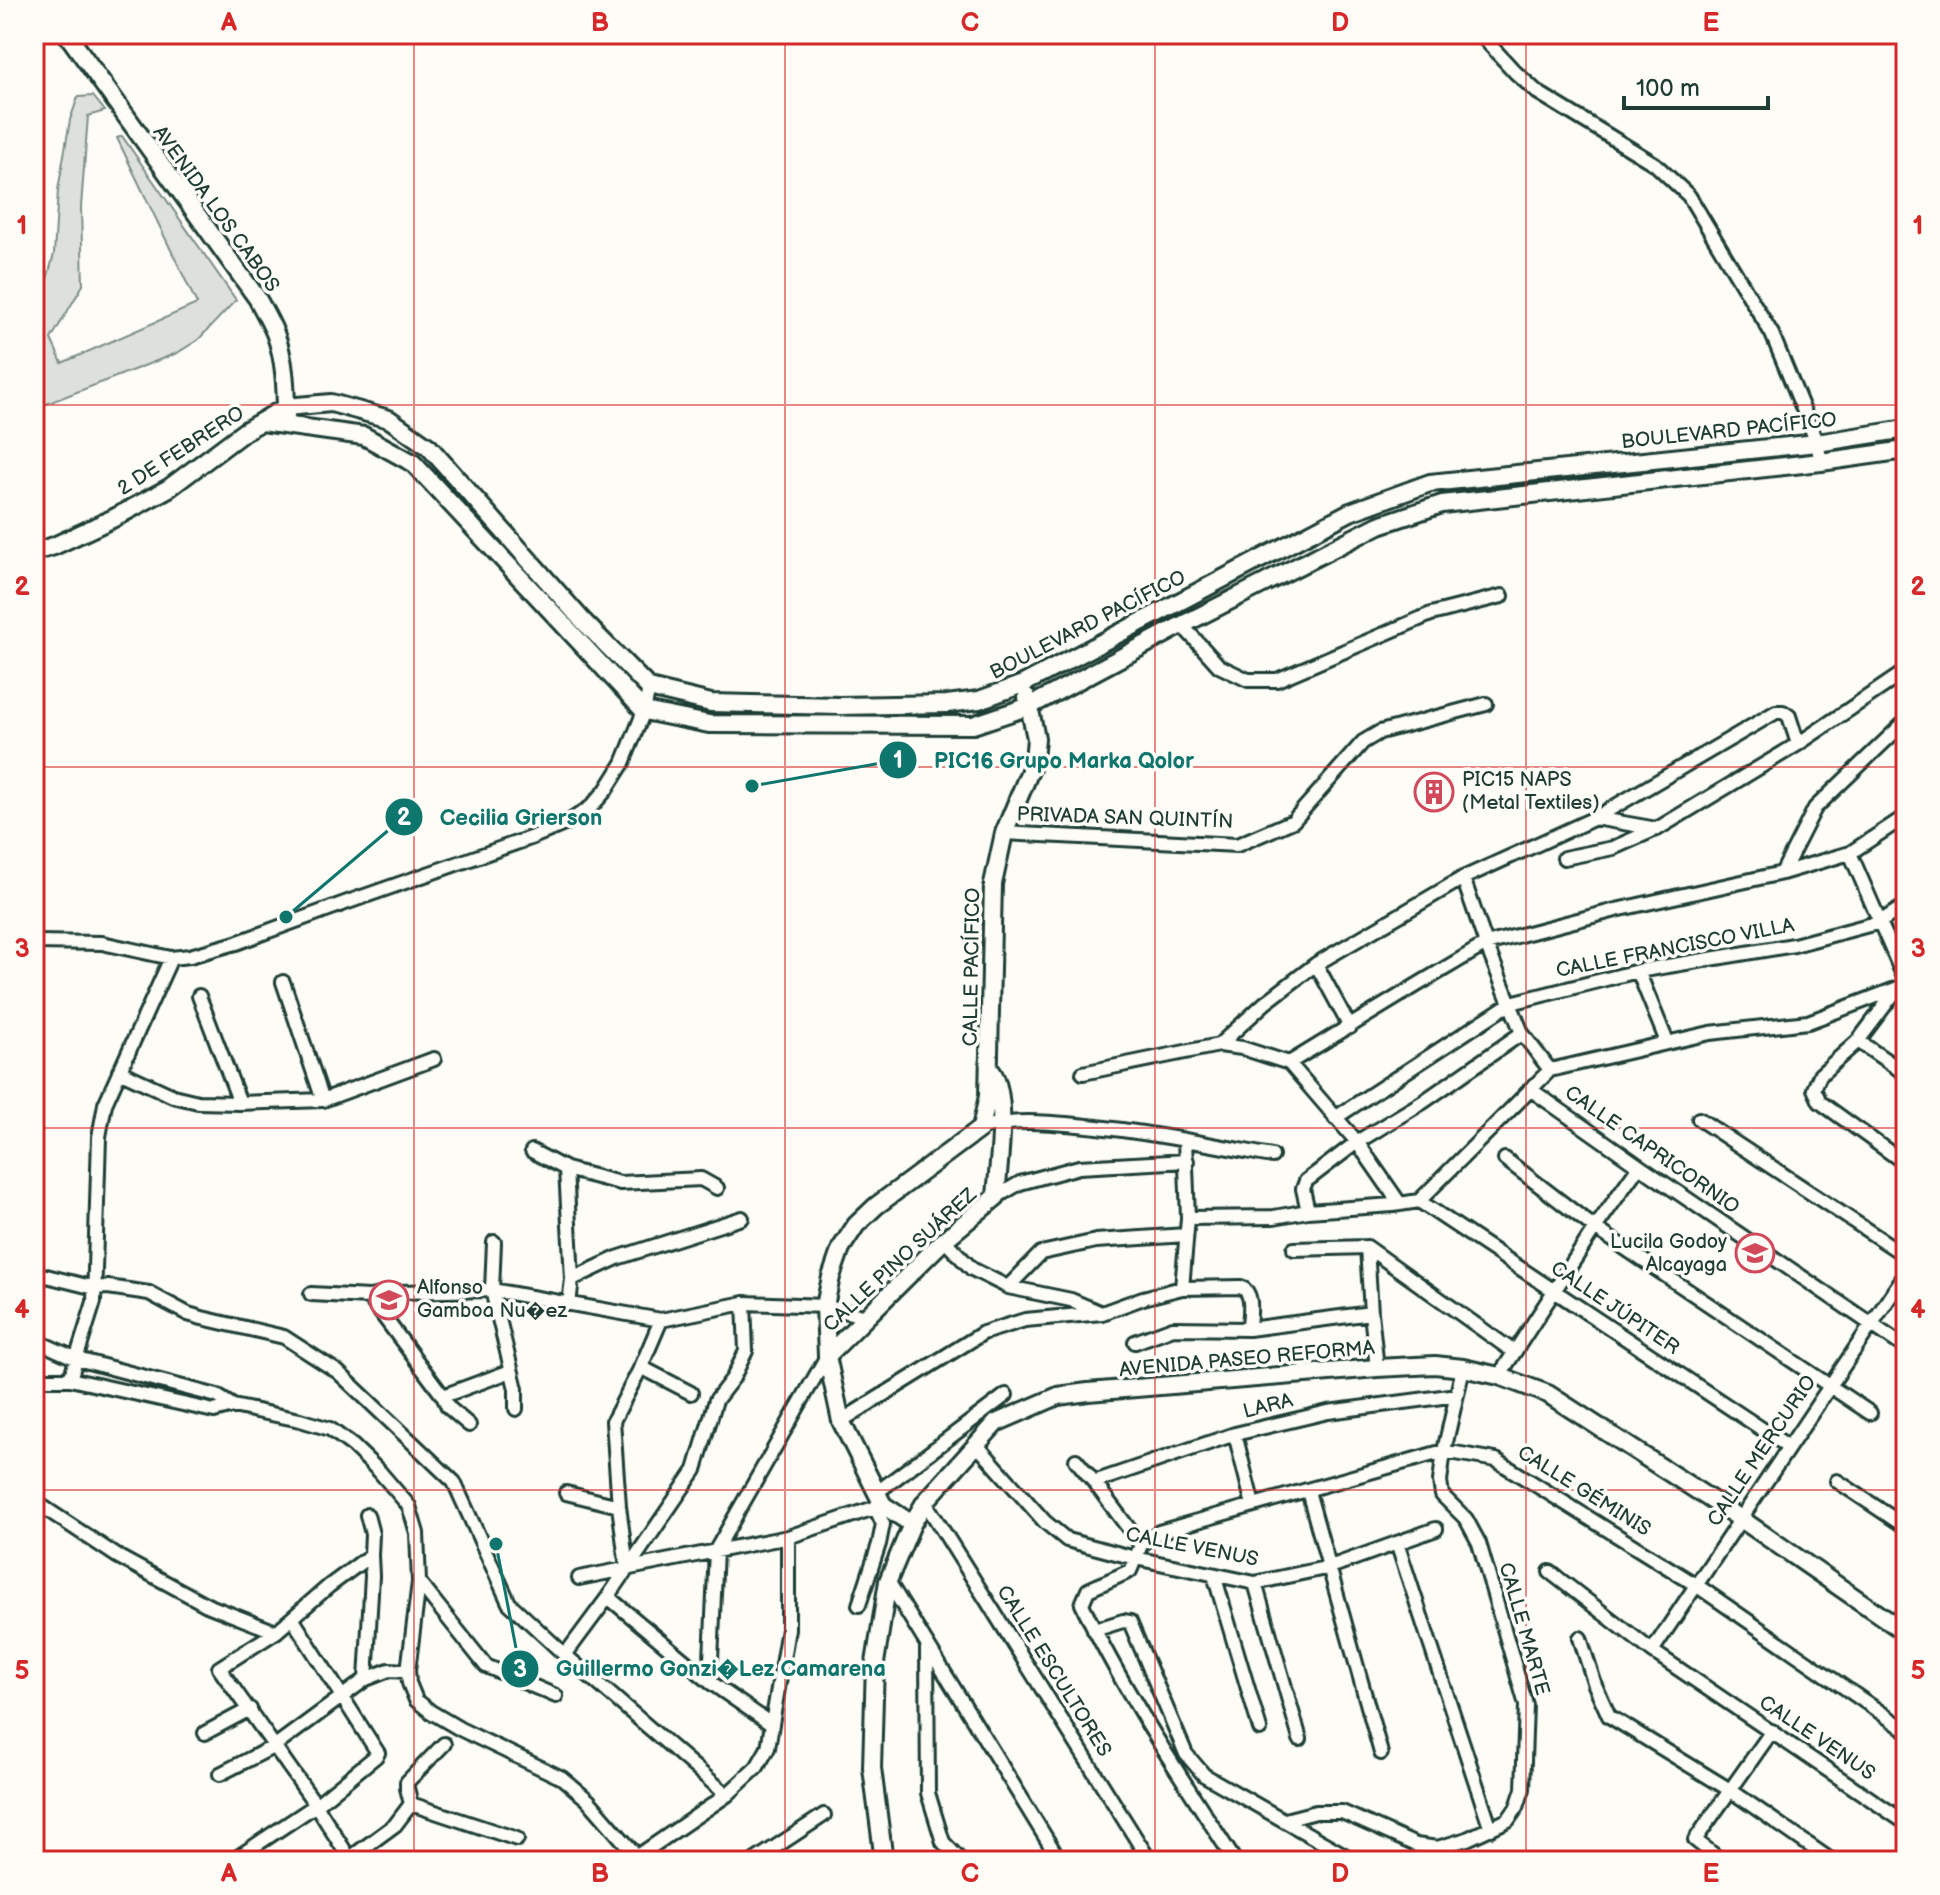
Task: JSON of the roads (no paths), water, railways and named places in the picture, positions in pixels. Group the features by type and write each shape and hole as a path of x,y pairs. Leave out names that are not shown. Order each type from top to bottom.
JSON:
{"main road":[{"name":"AVENIDA LOS CABOS","path":"67,34 257,298 275,332 280,350 284,368 286,425"},
{"path":"286,407 331,403 389,419 429,447 582,620 649,688"},
{"name":"2 DE FEBRERO","path":"34,552 114,518 169,488 245,431 286,407"},
{"name":"2 DE FEBRERO","path":"262,422 286,425"},
{"path":"286,425 364,436 413,463 644,711"},
{"name":"BOULEVARD PACÍFICO","path":"649,688 711,703 840,706 947,704 979,700 1023,684 1350,512 1430,483 1817,443 1906,429"},
{"name":"BOULEVARD PACÍFICO","path":"644,711 709,724 973,725 1030,706 1379,525 1442,504 1906,450"},
{"name":"CALLE PACÍFICO","path":"981,1128 988,1096 993,884 1004,833 1034,761 1036,738 1023,684"},
{"name":"CALLE PACÍFICO","path":"989,1067 997,1080 1001,1107 996,1197"},
{"path":"912,1524 878,1502 841,1421 827,1356 825,1306 841,1248 856,1225 876,1206 981,1128"},
{"name":"CALLE PINO SUÁREZ","path":"827,1356 944,1240 996,1197"},
{"name":"AVENIDA PASEO REFORMA","path":"880,1859 872,1753 875,1663 888,1581 912,1524 925,1502 976,1444 996,1423 1058,1396 1435,1365 1499,1376 1548,1394 1741,1519 1906,1633"}],"street":[{"path":"1480,34 1537,92 1655,164 1689,196 1772,334 1817,443 1821,462"},
{"path":"1182,625 1219,666 1248,680 1277,680 1431,614 1502,596"},
{"path":"1564,858 1613,848 1657,829 1798,744 1906,671"},
{"path":"34,942 102,943 171,958 208,952 567,823 591,807 623,763 644,711 649,688"},
{"name":"PRIVADA SAN QUINTÍN","path":"1004,833 1237,845 1293,821 1363,742 1380,732 1486,704"},
{"path":"1219,1045 1265,1003 1316,964 1463,878 1595,818 1776,712 1789,716 1798,744"},
{"path":"1782,873 1815,808 1906,721"},
{"path":"1289,1063 1486,944 1616,910 1782,873 1850,853 1906,816"},
{"path":"1595,818 1657,829"},
{"path":"1850,853 1903,985"},
{"path":"1463,878 1522,1033 1550,1070"},
{"name":"CALLE FRANCISCO VILLA","path":"1335,1118 1511,1003 1638,971 1794,945 1880,922 1906,905"},
{"path":"70,1379 94,1302 99,1137 105,1104 171,958"},
{"path":"1316,964 1350,1027"},
{"path":"1638,971 1667,1042"},
{"path":"283,982 323,1100"},
{"path":"1903,985 1858,1041 1820,1075 1814,1089 1820,1102 1906,1164"},
{"path":"1188,1218 1274,1217 1419,1201 1550,1070 1710,1033 1808,1022 1903,985"},
{"path":"199,996 240,1103"},
{"path":"1308,1211 1303,1189 1306,1181 1357,1142 1423,1102 1522,1033"},
{"path":"1858,1041 1906,1074"},
{"path":"1083,1073 1219,1045 1242,1048 1289,1063 1357,1142 1400,1204"},
{"path":"119,1071 173,1096 198,1102 323,1100 434,1059"},
{"name":"CALLE CAPRICORNIO","path":"1530,1089 1906,1348"},
{"path":"1699,1119 1906,1256"},
{"path":"981,1128 1001,1122 1033,1121 1109,1128 1272,1156"},
{"path":"1182,1288 1188,1218 1185,1140"},
{"path":"532,1151 566,1169 620,1183 701,1179 717,1188"},
{"path":"1505,1159 1595,1228 1870,1413"},
{"name":"CALLE PINO SUÁREZ","path":"996,1197 1020,1183 1079,1167 1187,1161"},
{"path":"1499,1376 1639,1166"},
{"path":"566,1169 572,1279 569,1304"},
{"name":"CALLE JÚPITER","path":"1419,1201 1789,1447"},
{"path":"572,1279 617,1258 742,1218"},
{"path":"1008,1287 1041,1253 1096,1241 1186,1235"},
{"path":"944,1240 972,1269 1008,1287 1071,1300 1102,1313"},
{"path":"494,1242 492,1290 516,1389 516,1409"},
{"path":"1294,1249 1367,1247 1514,1352"},
{"path":"1367,1247 1377,1368"},
{"path":"34,1273 95,1288 149,1293 188,1314 284,1337 338,1372 454,1482 509,1603 727,1795"},
{"name":"CALLE MERCURIO","path":"1652,1651 1906,1273"},
{"path":"841,1421 983,1333 1025,1320 1102,1313 1182,1288 1241,1287 1250,1295 1249,1329"},
{"path":"311,1294 369,1297 398,1292 492,1290 661,1320 744,1303 825,1306 866,1317"},
{"path":"369,1297 448,1407 469,1425"},
{"path":"565,1655 695,1470 716,1400 733,1378 746,1351 744,1303"},
{"path":"1135,1342 1173,1328 1249,1329 1371,1313"},
{"path":"627,1568 613,1421 661,1320"},
{"path":"34,1340 77,1359 217,1396 233,1406 330,1429 353,1446 409,1506 417,1533 419,1582 408,1671 416,1700 460,1729 562,1778 588,1800 640,1859 727,1795 757,1767 768,1748 788,1629 788,1537"},
{"path":"710,1682 716,1550 827,1356"},
{"path":"641,1367 691,1393"},
{"name":"CALLE MARTE","path":"1285,1820 1316,1812 1342,1812 1416,1845 1437,1848 1491,1829 1508,1820 1517,1807 1523,1789 1526,1705 1479,1543 1466,1519 1442,1495 1440,1481 1463,1368"},
{"path":"443,1396 511,1371"},
{"path":"34,1379 70,1379 214,1411 233,1406"},
{"path":"579,1578 788,1537 878,1502 1006,1395"},
{"name":"LARA","path":"1094,1482 1235,1434 1328,1412 1457,1395"},
{"path":"1235,1434 1253,1505"},
{"name":"CALLE VENUS","path":"976,1444 1045,1522 1067,1540 1255,1583 1330,1567 1436,1529"},
{"name":"CALLE GÉMINIS","path":"1141,1545 1159,1532 1444,1451 1496,1460 1696,1585 1906,1730"},
{"path":"1076,1460 1141,1545 1130,1571 1088,1590 1082,1604 1161,1747 1235,1861"},
{"path":"1837,1481 1906,1527"},
{"path":"1308,1491 1381,1753"},
{"path":"566,1493 619,1506"},
{"path":"34,1501 117,1556 207,1605 276,1632"},
{"path":"859,1605 883,1524 878,1502"},
{"name":"CALLE ESCULTORES","path":"925,1502 1150,1861"},
{"path":"366,1679 372,1576 372,1534 367,1515"},
{"path":"1397,1543 1491,1829"},
{"path":"371,1555 276,1632 219,1668 316,1805 349,1860 395,1825 411,1804"},
{"name":"CALLE VENUS","path":"1550,1572 1652,1651 1906,1823"},
{"path":"1214,1575 1260,1729"},
{"path":"888,1581 1060,1861"},
{"path":"419,1582 486,1666 556,1696"},
{"path":"1255,1583 1300,1739"},
{"path":"608,1597 710,1682 771,1724"},
{"path":"232,1861 316,1805 378,1753 292,1618"},
{"path":"1094,1630 1123,1621 1130,1622 1186,1754 1204,1775 1355,1861"},
{"path":"1580,1638 1609,1716 1730,1790 1832,1861"},
{"path":"927,1646 928,1793 943,1842 961,1861"},
{"path":"220,1774 275,1746 366,1679 389,1670 408,1671"},
{"path":"205,1733 250,1709"},
{"path":"1722,1861 1695,1840 1772,1731"},
{"path":"1161,1747 1180,1738"},
{"path":"411,1804 407,1782 444,1744"},
{"path":"411,1804 517,1839"},
{"path":"754,1861 824,1815"}],"place":[{"name":"PIC16 Grupo Marka Qolor","path":"752,786"},
{"name":"PIC15 NAPS (Metal Textiles)","path":"1434,792"},
{"name":"Cecilia Grierson","path":"286,917"},
{"name":"Lucila Godoy Alcayaga","path":"1755,1253"},
{"name":"Alfonso Gamboa Nu�ez","path":"389,1300"},
{"name":"Guillermo Gonzi�Lez Camarena","path":"496,1544"}]}
